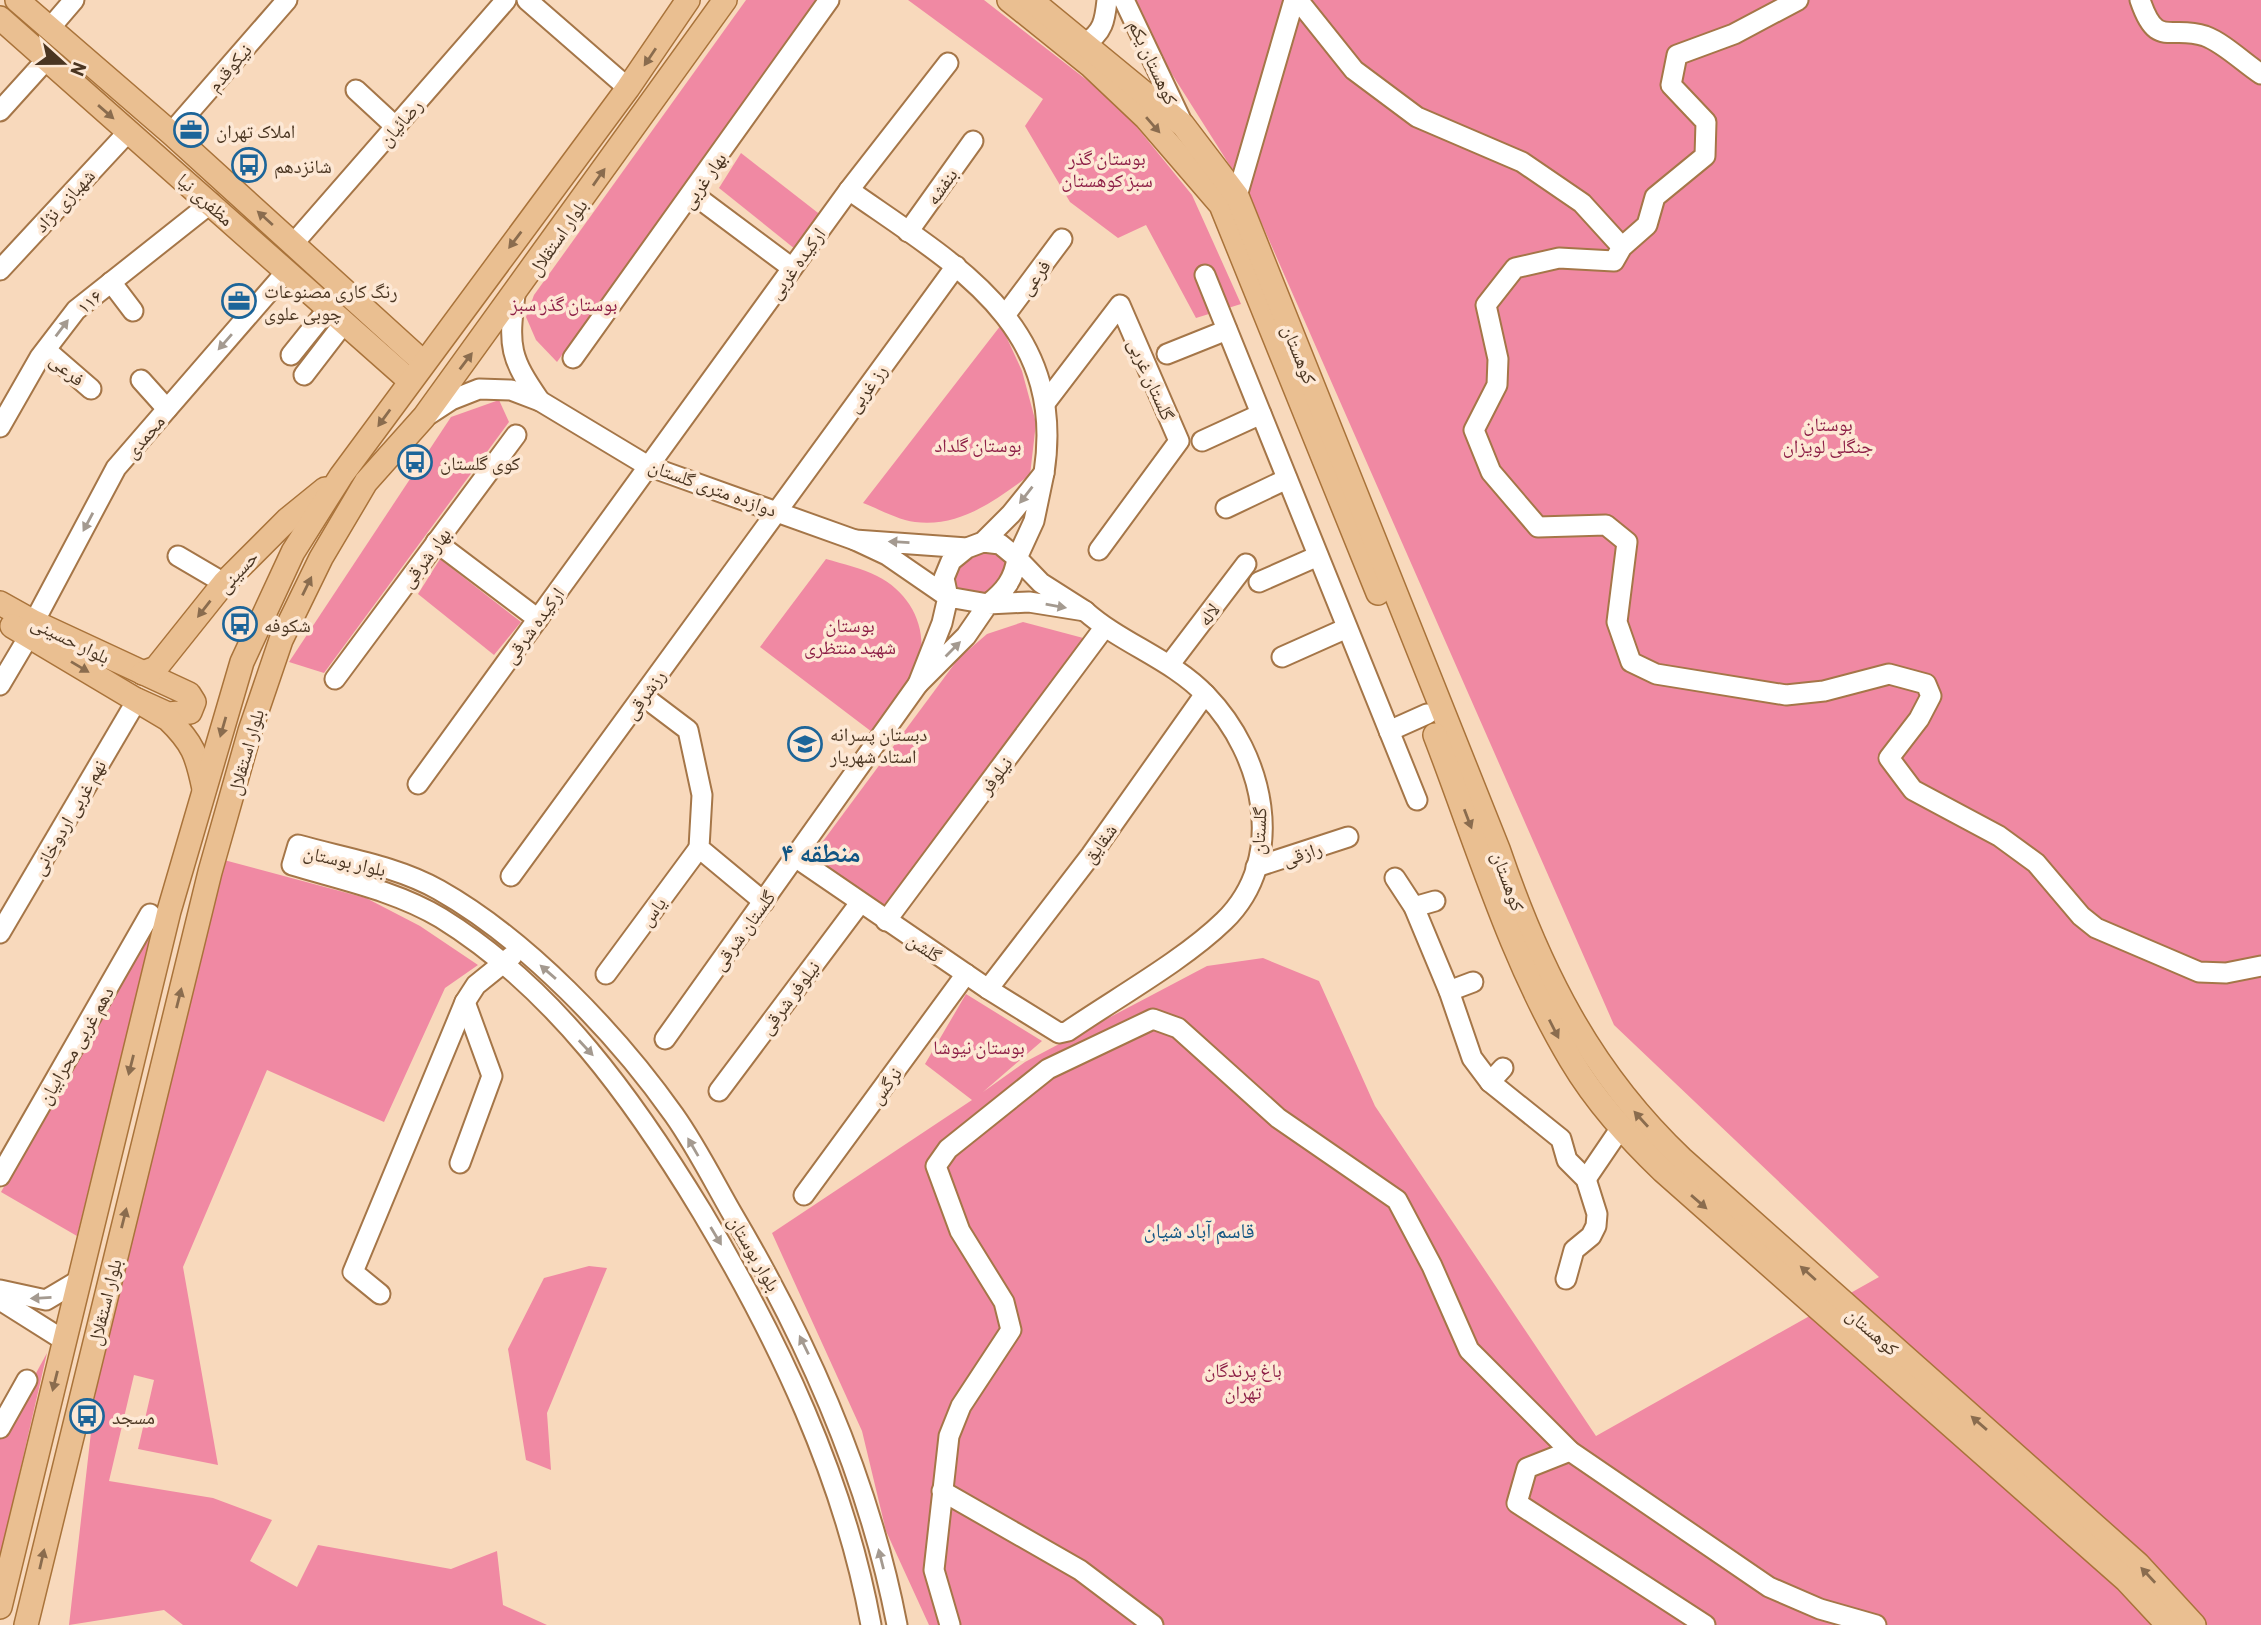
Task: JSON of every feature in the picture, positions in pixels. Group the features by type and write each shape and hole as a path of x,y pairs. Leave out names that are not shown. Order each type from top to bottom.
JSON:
{"main road":[{"name":"مظفری نیا","path":"17,0 172,133 424,363"},
{"name":"بلوار استقلال","path":"0,1607 169,911 242,662 293,552 341,476 628,88 688,0"},
{"name":"بلوار استقلال","path":"26,1625 210,872 281,640 321,558 366,482 424,417 515,295 725,0"},
{"name":"کوهستان","path":"1009,0 1090,65 1146,118 1221,205 1540,1001 1572,1063 1620,1129 1662,1171 2138,1564 2194,1625"},
{"name":"کوهستان","path":"1031,0 1183,125 1237,197 1488,824 1518,909 1568,1015 1613,1085 1647,1126 2126,1580 2168,1625"},
{"name":"مظفری نیا","path":"0,18 410,381"},
{"path":"381,356 390,356 396,351 389,331"},
{"name":"حسینی","path":"143,673 156,667 170,653 224,583 288,520 341,476"},
{"name":"بلوار حسینی","path":"0,603 32,629 137,700 176,716 190,712 194,707 193,697 189,694 143,673 32,629 0,620"},
{"path":"242,662 270,671"},
{"path":"137,700 168,719 187,738 197,756 205,793"}],"street":[{"path":"50,28 74,0"},
{"name":"نیکوقدم","path":"172,133 287,0"},
{"name":"رضائیان","path":"293,244 506,0"},
{"path":"527,0 628,88"},
{"name":"بهار غربی","path":"573,358 830,0"},
{"path":"1085,43 1098,36 1105,21 1107,0"},
{"name":"کوهستان یکم","path":"1125,0 1183,125"},
{"path":"1237,197 1296,0"},
{"path":"1296,0 1354,70 1417,117 1522,162 1583,203 1622,247"},
{"path":"1798,0 1734,34 1677,55 1671,85 1706,122 1705,156 1656,197 1647,225 1622,247 1614,261 1559,258 1515,268 1486,304 1498,359 1497,385 1474,430 1491,472 1538,527 1606,525 1627,542 1618,622 1631,662 1656,674 1786,695 1824,691 1889,674 1926,684 1931,696 1919,719 1889,758 1913,790 1999,836 2036,863 2081,916 2096,928 2199,972 2226,973 2261,966"},
{"path":"2140,0 2148,23 2163,33 2205,36 2261,74"},
{"path":"0,111 47,59"},
{"name":"ارکیده غربی","path":"648,466 849,191 948,63"},
{"path":"356,90 396,127"},
{"name":"شهبازی نژاد","path":"0,270 128,131"},
{"name":"بنفشه","path":"908,232 973,141"},
{"path":"849,191 981,286 1006,314 1027,355 1046,402 1049,439 1044,473 1034,522 1017,558 1015,574 1003,593 988,604 966,636 918,684"},
{"path":"693,194 792,268"},
{"name":"۱۱۶","path":"0,428 46,350 76,310 211,203"},
{"name":"فرعی","path":"1006,314 1062,239"},
{"name":"رز غربی","path":"776,510 956,266"},
{"name":"محمدی","path":"0,685 116,468 286,272"},
{"path":"1205,275 1417,800"},
{"path":"111,282 133,311"},
{"path":"515,295 510,331 517,369 540,401"},
{"name":"گلستان غربی","path":"1046,402 1120,305 1179,441 1099,550"},
{"path":"291,355 336,316"},
{"path":"304,375 336,316"},
{"path":"1167,354 1227,330"},
{"name":"فرعی","path":"46,350 91,389"},
{"path":"141,380 167,409"},
{"path":"424,417 451,400 479,389 511,390 540,401"},
{"name":"دوازده متری گلستان","path":"540,401 648,466 855,540"},
{"path":"1202,441 1261,414"},
{"name":"بهار شرقی","path":"335,679 516,435"},
{"name":"ارکیده شرقی","path":"418,784 648,466"},
{"path":"918,684 948,597 944,578 951,561 975,545 1011,514 1044,473"},
{"path":"1226,508 1287,479"},
{"name":"رزشرقی","path":"511,876 776,510"},
{"path":"855,540 1000,544 1017,558"},
{"path":"855,540 887,555 948,597 988,604 1029,601 1086,611"},
{"path":"436,542 538,619"},
{"path":"177,556 224,583"},
{"path":"1259,582 1318,556"},
{"name":"گلستان","path":"1017,558 1041,583 1086,611 1104,628 1170,664 1205,694 1237,735 1255,776 1262,817 1256,866 1231,912 1204,938 1068,1031 1059,1033"},
{"name":"لاله","path":"1170,664 1246,564"},
{"name":"نیلوفر","path":"886,921 1104,628"},
{"path":"1282,657 1347,628"},
{"name":"گلستان شرقی","path":"665,1039 918,684"},
{"name":"شقایق","path":"988,989 1091,855 1205,694"},
{"path":"643,695 688,730 702,795 699,848 764,902"},
{"name":"نهم غربی اردوخانی","path":"0,933 137,700"},
{"path":"1389,731 1427,714"},
{"name":"رازقی","path":"1256,866 1348,837"},
{"name":"بلوار بوستان","path":"871,1625 849,1532 816,1437 754,1300 656,1135 610,1074 504,964 440,918 394,895 292,864 298,845 394,872 435,888 462,904 521,948 568,992 625,1054 674,1115 776,1288 838,1424 873,1524 897,1625"},
{"name":"یاس","path":"606,975 699,848"},
{"name":"گلشن","path":"795,857 886,921 1059,1033"},
{"path":"1395,878 1414,907 1449,991 1472,1058 1496,1075 1562,1139 1567,1160 1586,1179 1597,1214 1596,1226 1591,1236 1574,1250 1566,1279"},
{"path":"422,909 435,888"},
{"path":"1414,907 1435,901"},
{"name":"نیلوفر شرقی","path":"719,1091 860,903"},
{"name":"دهم غربی محرابیان","path":"0,1176 150,914"},
{"path":"380,1294 353,1272 465,1002 476,985 521,948"},
{"name":"نرگس","path":"803,1195 966,974"},
{"path":"1449,991 1472,982"},
{"path":"460,1163 492,1076 465,1002"},
{"path":"950,1625 934,1570 949,1436 961,1406 1012,1330 1004,1302 960,1231 936,1166 948,1149 1048,1069 1153,1019 1178,1028 1278,1118 1397,1200 1432,1266 1469,1350 1570,1451 1769,1587 1820,1609 1876,1625"},
{"path":"656,1135 674,1115"},
{"path":"1586,1179 1620,1129"},
{"path":"0,1290 46,1300 78,1281"},
{"path":"0,1300 65,1341"},
{"path":"0,1428 27,1380"},
{"path":"808,1419 838,1424"},
{"path":"816,1437 838,1424"},
{"path":"1570,1451 1527,1468 1517,1503 1705,1625"},
{"path":"942,1490 1080,1570 1153,1625"}],"green space":[{"name":"بوستان گذر سبز","path":"746,0 817,0 557,362 536,340 526,317 534,295"},
{"name":"بوستان گذر سبز کوهستان","path":"908,0 984,0 1119,105 1192,195 1241,304 1196,318 1146,225 1118,238 1070,202 1025,126 1043,99"},
{"name":"بوستان جنگلی لویزان","path":"1131,0 2261,0 2261,1625 929,1625 886,1531 862,1431 772,1233 972,1100 925,1064 966,994 1042,1041 983,1092 1025,1062 1207,966 1263,958 1319,981 1375,1106 1596,1436 1879,1277 1614,1025 1251,199 1132,11"},
{"path":"741,153 822,216 795,249 719,188"},
{"name":"بوستان گلداد","path":"1001,325 1022,371 1036,423 1030,475 977,510 947,521 909,521 863,503"},
{"path":"499,400 509,422 324,673 289,662 451,417"},
{"path":"995,551 1006,557 1007,563 1002,578 987,594 954,590 951,578 960,567 975,557"},
{"path":"440,559 521,622 494,655 418,594"},
{"name":"بوستان شهید منتظری","path":"826,559 865,571 890,584 901,594 917,618 922,647 915,676 901,698 872,732 760,647"},
{"path":"1023,622 1087,639 881,912 809,860 958,659 987,634"},
{"path":"224,860 366,898 420,926 478,965 445,988 384,1122 267,1070 183,1267 218,1465 138,1449 154,1380 134,1375 109,1481 213,1498 272,1520 250,1561 297,1587 318,1545 451,1569 497,1551 503,1605 547,1625 183,1625 164,1610 69,1625 98,1371"},
{"path":"155,919 77,1236 1,1192"},
{"path":"589,1266 607,1268 547,1413 551,1470 526,1460 508,1349 544,1278"},
{"path":"47,1353 0,1558 0,1439"}],"place":[{"name":"املاک تهران","path":"191,130"},
{"name":"شانزدهم","path":"249,165"},
{"name":"رنگ کاری مصنوعات چوبی علوی","path":"239,301"},
{"name":"کوی گلستان","path":"415,462"},
{"name":"شکوفه","path":"240,624"},
{"name":"دبستان پسرانه استاد شهريار","path":"805,744"},
{"name":"مسجد","path":"87,1416"}],"district":[{"name":"منطقه ۴","path":"821,851"},
{"name":"قاسم آباد شیان","path":"1199,1229"}],"park label":[{"name":"بوستان نیوشا","path":"979,1046"},
{"name":"باغ پرندگان تهران","path":"1243,1380"}]}
